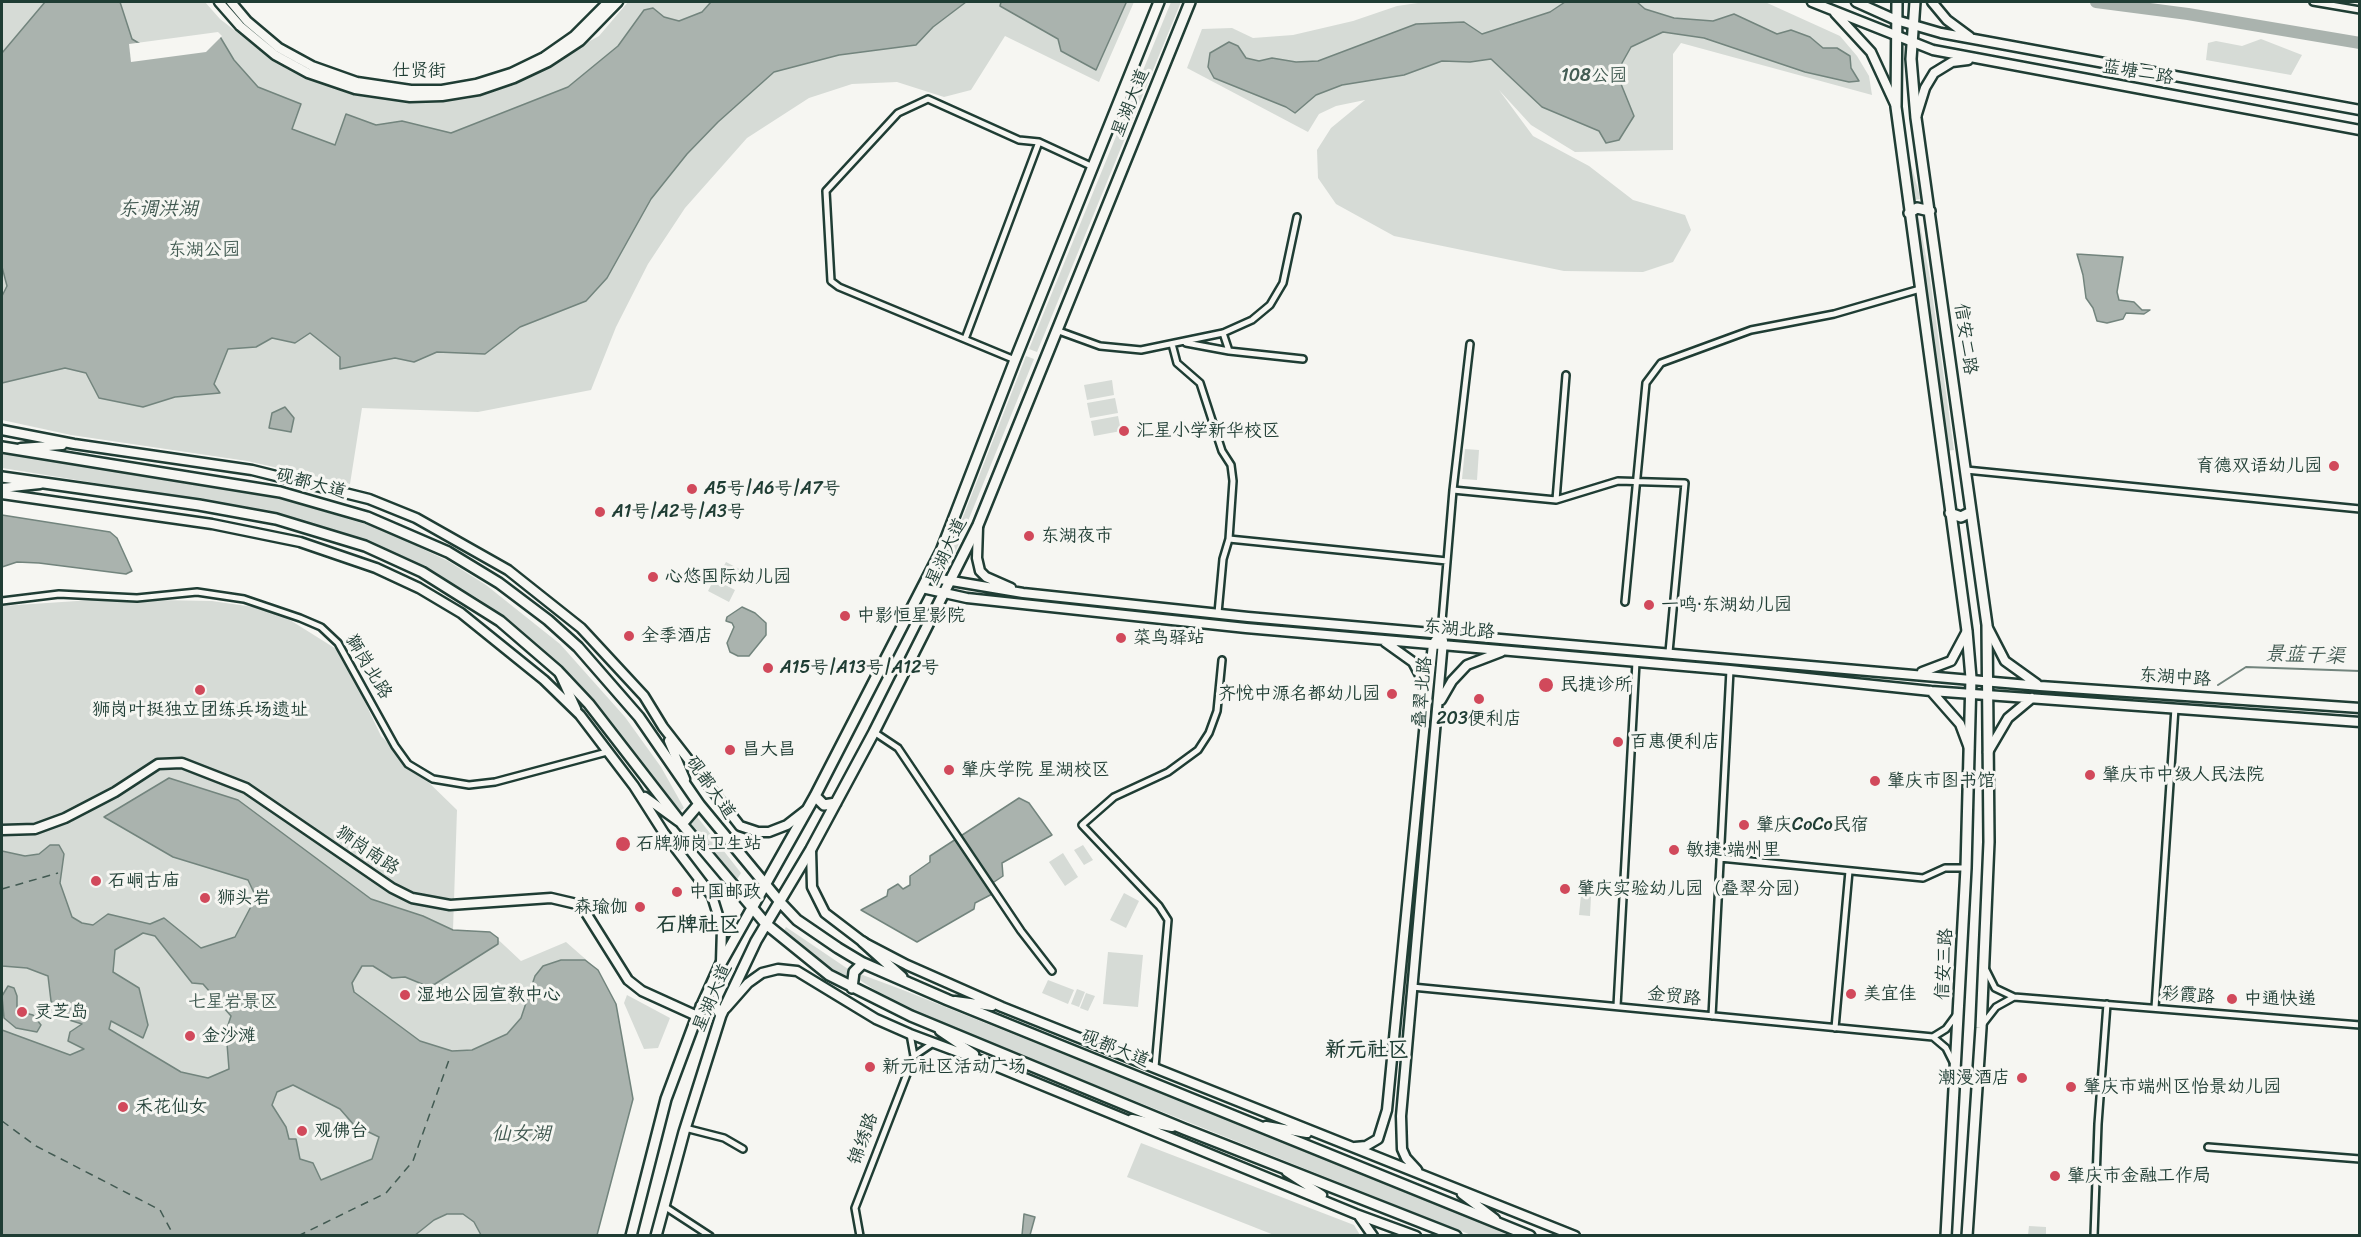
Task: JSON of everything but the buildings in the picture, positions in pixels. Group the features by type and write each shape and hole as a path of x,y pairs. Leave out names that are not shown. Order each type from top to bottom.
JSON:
{"main road":[{"path":"219,2 240,27 275,55 308,73 355,89 410,97 442,96 478,90 514,78 548,62 580,41 618,2"},
{"name":"仕贤街","path":"231,2 247,21 279,48 312,66 357,82 411,90 442,90 476,84 511,73 544,57 574,36 608,2"},
{"name":"星湖大道","path":"631,1236 666,1099 699,1011 720,965 815,796 941,551 1015,360 1160,2"},
{"name":"星湖大道","path":"656,1236 685,1128 721,1015 766,924 811,849 874,732 978,525 1190,2"},
{"name":"蓝塘二路","path":"1812,2 1912,42 1975,59 2360,130"},
{"name":"蓝塘二路","path":"1856,2 1896,21 1973,39 2360,110"},
{"path":"1897,2 1896,107 1967,631 1971,678"},
{"name":"信安二路","path":"1915,2 1912,42 1916,118 1987,625 1989,695"},
{"path":"1932,2 1947,20 1973,39"},
{"path":"1832,11 1871,52 1896,107"},
{"path":"1916,118 1925,88 1934,73 1952,62 1975,59"},
{"path":"1909,213 1917,208 1930,211"},
{"path":"2,430 74,444 211,462 285,477 369,499 416,518 499,564 559,609 644,696 663,727 740,826 758,832 769,832 787,825 805,811"},
{"path":"5,448 74,444"},
{"name":"砚都大道","path":"5,448 280,492 367,517 440,548 499,584 548,620 578,647 639,717 699,804 765,884 780,902 814,933 863,963 948,1000 1530,1236"},
{"path":"2,477 246,513 365,546 422,572 466,597 529,643 558,671 590,704 682,824 766,924 806,958 852,988 933,1025 1184,1129 1456,1236"},
{"path":"2,488 41,484"},
{"path":"2,494 213,524 300,542 354,559 419,588 461,613 523,661 580,716 634,786 664,833 712,896 722,928 720,965"},
{"path":"1950,513 1961,517 1971,512"},
{"path":"978,525 977,558 980,571 992,580 1023,593 1021,604"},
{"name":"东湖北路","path":"928,577 1023,593 1218,613 1989,680"},
{"name":"东湖北路","path":"922,588 945,594 1021,604 1382,640 1730,670 1931,692 1989,695"},
{"path":"1987,625 1997,650 2005,660 2040,686"},
{"path":"1405,642 1406,630"},
{"path":"1916,674 1938,668 1952,661 1967,631"},
{"name":"叠翠北路","path":"1355,1147 1366,1146 1378,1139 1387,1110 1433,644 1441,633"},
{"name":"叠翠北路","path":"1422,1174 1406,1158 1402,1149 1401,1116 1444,645 1441,633"},
{"path":"1382,640 1413,662 1422,679 1427,701 1439,703 1452,681 1467,665 1507,650"},
{"path":"558,671 580,716"},
{"path":"1938,676 1940,685 1931,692 1960,724 1969,748"},
{"name":"信安三路","path":"1946,1236 1957,1069 1966,868 1971,678"},
{"name":"东湖中路","path":"1989,680 2040,686 2360,708"},
{"path":"2019,683 2019,697"},
{"name":"东湖中路","path":"1989,695 2360,722"},
{"name":"信安三路","path":"1966,1236 1981,1028 1989,842 1989,695"},
{"path":"1988,752 2008,718 2032,698"},
{"path":"663,727 688,787"},
{"path":"1969,733 1989,734"},
{"name":"狮岗南路","path":"2,830 35,829 115,792 158,764 182,763 246,788 392,888 412,898 450,905 551,898 581,905 628,980 642,991 699,1011"},
{"path":"634,786 656,807 682,824"},
{"path":"815,796 824,805 836,803"},
{"path":"682,824 699,804"},
{"name":"砚都大道","path":"811,849 812,886 819,904 839,926 863,942 907,965 1002,1007 1575,1236"},
{"path":"863,942 908,983"},
{"path":"852,988 854,972 863,963"},
{"path":"699,1011 710,1004 715,1006 721,1015 755,977 770,970 788,968 808,977 876,1019 910,1034 993,1065 1111,1115 1416,1236"},
{"path":"948,1000 1002,1007"},
{"path":"933,1025 993,1065"},
{"path":"1387,1110 1391,1118 1401,1116"},
{"path":"1111,1115 1184,1129"},
{"path":"1259,1125 1322,1135"},
{"path":"1272,1162 1336,1204"},
{"path":"1454,1187 1500,1223"},
{"path":"1356,1214 1373,1236"}],"street":[{"path":"2313,2 2360,10"},
{"path":"1015,360 839,287 831,281 826,191 898,113 928,99 1019,140 1039,142 1093,167"},
{"path":"965,339 1039,142"},
{"path":"1056,330 1100,345 1122,350 1141,350 1223,333 1252,320 1274,298 1284,283 1297,217"},
{"path":"1624,602 1646,383 1661,363 1751,330 1834,314 1920,289"},
{"path":"1223,333 1228,351"},
{"path":"1175,344 1303,359"},
{"path":"1175,344 1178,363 1200,383 1222,451 1231,465 1233,481 1229,539 1223,559 1218,613"},
{"path":"1441,633 1453,490 1470,344"},
{"path":"1556,500 1566,375"},
{"path":"1966,470 2360,509"},
{"path":"1453,490 1556,500 1618,481 1685,483 1669,652"},
{"path":"1229,539 1447,561"},
{"name":"獅岗北路","path":"2,601 59,594 137,598 197,592 244,599 300,618 321,627 338,643 395,746 408,764 433,779 469,785 495,782 607,752"},
{"path":"1155,1067 1168,920 1159,906 1082,825 1114,797 1168,772 1198,750 1209,733 1217,711 1222,660"},
{"path":"1617,1006 1636,662"},
{"path":"1712,1016 1730,670"},
{"path":"2155,1008 2175,708"},
{"path":"874,732 898,748 1021,931 1052,971"},
{"path":"1720,858 1923,878 1944,868 1966,868"},
{"path":"1835,1028 1849,871"},
{"path":"1983,958 1990,981 1995,988 2014,997"},
{"name":"金贸路","path":"1412,987 1933,1037"},
{"path":"1981,1028 1996,1007 2014,997"},
{"name":"彩霞路","path":"2014,997 2360,1025"},
{"path":"2094,1236 2098,1124 2107,1004"},
{"path":"1957,1069 1946,1048 1933,1037 1946,1029 1959,1011"},
{"path":"910,1034 914,1056 933,1043"},
{"name":"锦绣路","path":"860,1236 855,1208 914,1056"},
{"path":"685,1128 724,1138 743,1149"},
{"path":"2208,1147 2360,1159"},
{"path":"664,1206 710,1236"}],"green space":[{"name":"东调洪湖","path":"2,2 205,2 220,19 270,58 312,80 353,95 404,102 467,99 513,83 599,36 628,2 1134,2 1099,82 1005,36 971,90 944,97 897,82 852,84 809,98 747,138 685,208 648,264 616,327 591,390 478,412 362,408 350,484 247,461 71,435 2,420"},
{"path":"1171,2 1181,2 1037,352 1029,349"},
{"name":"108公园","path":"1425,2 1765,2 1840,36 1857,56 1869,76 1872,95 1681,43 1673,54 1673,150 1575,152 1531,125 1499,90 1533,136 1589,166 1633,200 1685,215 1691,230 1673,262 1643,272 1564,271 1394,236 1336,204 1318,178 1317,150 1331,128 1365,100 1336,106 1319,114 1308,132 1187,68 1202,29 1232,28 1253,38 1293,35 1353,21 1397,6"},
{"path":"2261,39 2302,55 2291,75 2206,60 2208,43 2216,41 2242,46"},
{"path":"1906,146 1920,199 1911,201 1904,147"},
{"path":"1918,214 1930,278 1954,450 1945,451 1912,215"},
{"path":"1026,356 1034,359 955,553 950,550"},
{"path":"1112,380 1114,395 1087,400 1084,385"},
{"path":"1115,398 1118,413 1090,418 1087,403"},
{"path":"1118,416 1121,431 1094,436 1091,421"},
{"path":"1465,449 1479,450 1477,480 1462,479"},
{"path":"2,452 252,492 381,529 448,561 486,585 560,644 625,717 661,767 684,808 680,811 580,688 548,655 479,599 410,559 340,532 251,508 2,468"},
{"path":"726,562 747,573 741,584 720,573"},
{"path":"714,579 735,590 729,602 708,591"},
{"name":"七星岩景区","path":"107,599 212,601 274,610 341,652 381,736 457,810 453,930 490,932 521,961 566,942 598,970 616,1004 633,1099 597,1235 2,1236 2,606"},
{"path":"695,814 741,873 736,881 688,821"},
{"path":"1083,845 1093,860 1084,865 1074,850"},
{"path":"1063,853 1078,877 1065,886 1049,862"},
{"path":"1124,893 1139,901 1126,928 1110,920"},
{"path":"1581,895 1591,896 1590,916 1579,915"},
{"path":"786,927 848,969 846,978 782,934"},
{"path":"1108,952 1143,955 1138,1007 1103,1004"},
{"path":"860,974 1514,1235 1471,1235 898,1005 858,979"},
{"path":"1048,980 1074,990 1068,1004 1042,993"},
{"path":"1077,989 1085,992 1079,1007 1071,1004"},
{"path":"1086,993 1095,996 1088,1011 1080,1008"},
{"path":"627,995 670,1018 658,1048 644,1049 624,1003"},
{"path":"1141,1143 1354,1225 1360,1235 1274,1235 1127,1177"},
{"path":"2029,1226 2046,1227 2046,1235 2028,1235"}],"water":[{"name":"东调洪湖","path":"45,2 120,2 132,39 142,45 219,35 234,60 258,87 301,104 292,129 335,145 346,114 376,125 402,121 451,133 568,87 618,46 644,10 653,8 664,17 679,21 702,12 711,2 966,2 933,27 916,45 839,55 774,72 718,122 687,154 651,199 607,278 586,301 520,327 485,354 437,352 414,362 395,358 340,369 340,357 310,333 295,343 272,338 256,347 228,349 214,384 220,393 175,397 143,407 99,398 86,373 65,368 2,383 2,296 7,286 2,267 2,53"},
{"path":"1001,2 1126,3 1096,70 1061,51 1058,39 1000,6"},
{"path":"1565,2 1637,2 1645,9 1674,18 1713,21 1734,14 1777,34 1791,30 1810,37 1823,48 1837,48 1850,56 1851,68 1859,81 1849,82 1805,72 1704,38 1663,32 1631,47 1622,63 1621,84 1634,116 1619,140 1606,143 1599,131 1542,107 1491,59 1470,62 1442,61 1404,75 1342,85 1316,95 1295,113 1286,107 1214,78 1208,67 1210,53 1229,42 1238,46 1246,58 1259,61 1272,58 1296,62 1318,61 1416,24 1464,22 1482,34 1550,12"},
{"path":"2077,254 2123,257 2117,292 2119,300 2134,302 2142,310 2150,310 2144,314 2126,313 2123,319 2107,323 2097,321 2093,308 2086,298"},
{"path":"285,407 294,418 291,432 269,428 272,413"},
{"path":"2,515 110,532 117,538 132,571 126,574 17,562 2,567"},
{"path":"742,607 755,613 766,623 766,635 749,656 738,656 730,652 727,643 734,627 732,623 726,621 727,617"},
{"name":"仙女湖","path":"169,778 238,800 371,899 423,916 453,930 490,932 498,938 498,944 435,984 427,986 405,977 392,978 373,966 362,966 352,983 354,992 420,1041 452,1051 472,1050 507,1034 521,1018 535,976 543,966 561,960 585,960 598,970 616,1004 633,1099 597,1235 481,1235 474,1222 463,1214 447,1214 434,1220 414,1236 2,1235 2,1030 70,1055 84,1049 68,1041 70,1032 82,1024 66,1019 51,1001 48,976 27,968 2,966 2,851 25,856 39,854 50,845 59,845 64,854 60,883 72,917 82,923 93,925 108,914 150,924 164,918 201,948 235,937 256,897 248,880 173,857 104,817","holes":["143,933 155,936 192,983 203,984 231,1016 226,1031 229,1069 208,1078 181,1072 109,1029 111,1021 143,1038 148,1025 139,988 113,972 115,950","293,1085 340,1109 354,1125 379,1137 372,1159 321,1180 313,1163 300,1159 296,1139 289,1139 286,1127 272,1105 277,1092"]},
{"path":"1019,798 1029,803 1052,835 1002,863 1003,876 991,884 996,892 975,903 974,909 917,942 861,910 887,896 888,890 898,884 903,889 910,885 910,876 930,862 930,856"},
{"path":"8,986 14,988 17,996 17,1011 33,1015 41,1025 37,1032 16,1028 4,1018 2,996"},
{"path":"1024,1214 1035,1217 1030,1235 1022,1235"}],"pier":[{"path":"218,32 222,36 206,52 131,62 129,44"}],"waterway":[{"path":"2096,2 2188,14 2360,43"},
{"name":"景蓝干渠","path":"2218,685 2246,667 2360,671"}],"ferry route":[{"path":"2,889 58,873"},
{"path":"298,1236 386,1193 413,1161 450,1057"},
{"path":"2,1121 36,1146 160,1210 174,1236"}],"place":[{"name":"汇星小学新华校区","path":"1124,431"},
{"name":"育德双语幼儿园","path":"2334,466"},
{"name":"A5号|A6号|A7号","path":"692,489"},
{"name":"A1号|A2号|A3号","path":"600,512"},
{"name":"东湖夜市","path":"1029,536"},
{"name":"心悠国际幼儿园","path":"653,577"},
{"name":"一鸣·东湖幼儿园","path":"1649,605"},
{"name":"中影恒星影院","path":"845,616"},
{"name":"全季酒店","path":"629,636"},
{"name":"菜鸟驿站","path":"1121,638"},
{"name":"A15号|A13号|A12号","path":"768,668"},
{"name":"民捷诊所","path":"1546,685"},
{"name":"狮岗叶挺独立团练兵场遗址","path":"200,690"},
{"name":"齐悦中源名都幼儿园","path":"1392,694"},
{"name":"203便利店","path":"1479,699"},
{"name":"百惠便利店","path":"1618,742"},
{"name":"昌大昌","path":"730,750"},
{"name":"肇庆学院 星湖校区","path":"949,770"},
{"name":"肇庆市中级人民法院","path":"2090,775"},
{"name":"肇庆市图书馆","path":"1875,781"},
{"name":"肇庆CoCo民宿","path":"1744,825"},
{"name":"石牌狮岗卫生站","path":"623,844"},
{"name":"敏捷·端州里","path":"1674,850"},
{"name":"石峒古庙","path":"96,881"},
{"name":"肇庆实验幼儿园（叠翠分园）","path":"1565,889"},
{"name":"中国邮政","path":"677,892"},
{"name":"狮头岩","path":"205,898"},
{"name":"森瑜伽","path":"640,907"},
{"name":"美宜佳","path":"1851,994"},
{"name":"湿地公园宣教中心","path":"405,995"},
{"name":"中通快递","path":"2232,999"},
{"name":"灵芝岛","path":"22,1012"},
{"name":"金沙滩","path":"190,1036"},
{"name":"新元社区活动广场","path":"870,1067"},
{"name":"潮漫酒店","path":"2022,1078"},
{"name":"肇庆市端州区怡景幼儿园","path":"2071,1087"},
{"name":"禾花仙女","path":"123,1107"},
{"name":"观佛台","path":"302,1131"},
{"name":"肇庆市金融工作局","path":"2055,1176"}],"district":[{"name":"石牌社区","path":"698,926"},
{"name":"新元社区","path":"1367,1051"}],"park label":[{"name":"东湖公园","path":"204,250"}]}
